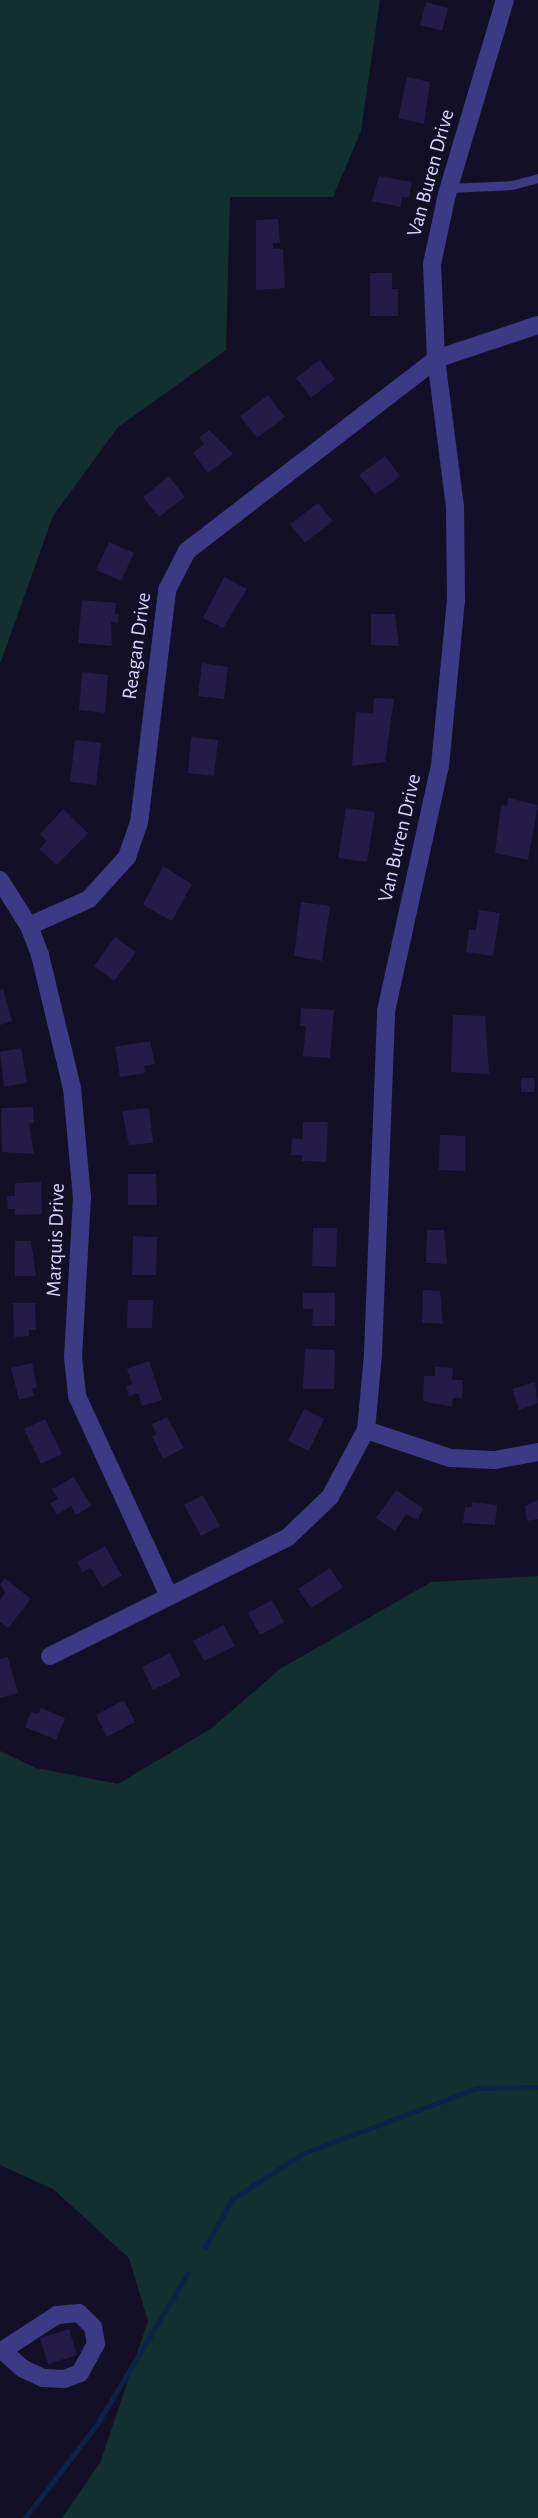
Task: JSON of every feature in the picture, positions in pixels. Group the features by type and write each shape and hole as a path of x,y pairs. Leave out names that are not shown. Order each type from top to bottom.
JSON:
{"street":[{"name":"Van Buren Drive","path":"50,1656 273,1547 302,1527 330,1497 366,1430 373,1354 386,1011 435,793 451,672 457,537 436,359 432,264 449,188 505,0"},
{"name":"Reagan Drive","path":"29,926 74,908 104,887 135,839 163,612 176,565 218,526 436,359 538,325"},
{"name":"Marquis Drive","path":"0,880 29,926 51,993 77,1119 82,1198 73,1357 77,1396 169,1596"},
{"path":"366,1430 450,1458 495,1460 538,1452"},
{"path":"79,2313 93,2327 96,2344 80,2373 64,2379 43,2378 22,2368 1,2351 57,2315 79,2313"}],"lane":[{"path":"449,188 512,185 538,178"}],"green space":[{"path":"0,0 380,0 361,131 333,197 230,197 226,350 118,427 53,516 0,664"},
{"path":"538,1576 538,2518 62,2518 100,2463 148,2321 129,2258 53,2189 0,2165 0,1751 36,1768 118,1784 212,1728 280,1669 431,1582"}],"building":[{"path":"426,2 448,8 442,31 420,25"},
{"path":"407,77 430,82 424,124 398,118"},
{"path":"379,176 412,182 409,198 402,197 401,207 372,201"},
{"path":"278,219 280,243 273,243 273,249 283,249 285,288 256,290 256,220"},
{"path":"370,273 392,273 392,289 398,289 398,316 370,316"},
{"path":"320,360 335,379 311,398 296,378"},
{"path":"268,395 285,417 257,438 240,416"},
{"path":"209,430 233,454 208,473 193,453 204,444 199,438"},
{"path":"385,456 400,476 375,495 359,475"},
{"path":"169,476 185,497 159,517 143,497"},
{"path":"318,503 333,521 305,543 290,524"},
{"path":"109,542 134,553 121,581 96,570"},
{"path":"224,577 247,589 223,628 203,618"},
{"path":"82,600 116,603 115,614 119,614 118,623 111,622 112,646 78,643"},
{"path":"371,614 395,614 399,646 371,645"},
{"path":"202,663 228,667 224,699 198,696"},
{"path":"82,672 108,675 105,713 79,710"},
{"path":"374,698 394,699 385,762 352,766 356,712 373,713"},
{"path":"191,737 218,740 214,776 188,773"},
{"path":"75,740 101,743 96,785 70,782"},
{"path":"508,798 538,805 528,860 495,853 501,805 507,806"},
{"path":"346,808 375,812 367,862 338,858"},
{"path":"63,809 88,833 57,865 39,849 47,841 40,834"},
{"path":"163,866 192,884 172,921 143,905"},
{"path":"301,902 330,906 322,961 294,956"},
{"path":"479,910 500,913 493,956 466,952 469,929 476,930"},
{"path":"115,937 136,952 114,981 94,966"},
{"path":"3,989 12,1021 0,1025 0,990"},
{"path":"301,1008 334,1010 330,1058 303,1056 306,1026 300,1026"},
{"path":"453,1015 485,1016 489,1074 451,1072"},
{"path":"150,1041 155,1064 144,1066 145,1073 120,1077 115,1047"},
{"path":"21,1048 27,1083 4,1087 0,1052"},
{"path":"521,1078 535,1078 534,1092 521,1092"},
{"path":"33,1107 34,1123 29,1123 34,1154 2,1152 1,1108"},
{"path":"149,1108 153,1143 129,1145 122,1111"},
{"path":"303,1122 328,1122 326,1162 302,1161 302,1155 291,1155 292,1138 303,1139"},
{"path":"440,1135 465,1136 465,1171 439,1170"},
{"path":"128,1174 156,1174 157,1205 128,1205"},
{"path":"41,1182 42,1214 15,1215 15,1209 8,1209 7,1196 15,1196 15,1183"},
{"path":"313,1228 337,1228 336,1267 312,1266"},
{"path":"427,1230 444,1230 447,1264 426,1263"},
{"path":"133,1236 157,1237 156,1275 132,1275"},
{"path":"15,1241 31,1241 36,1276 15,1276"},
{"path":"423,1290 440,1291 443,1324 422,1323"},
{"path":"303,1293 335,1293 335,1326 312,1326 313,1309 303,1309"},
{"path":"128,1300 153,1300 152,1328 127,1328"},
{"path":"13,1303 35,1303 36,1330 29,1330 29,1336 14,1337"},
{"path":"305,1349 335,1350 334,1389 303,1389"},
{"path":"149,1361 162,1400 142,1406 138,1393 129,1396 126,1386 132,1384 127,1369"},
{"path":"32,1363 37,1387 32,1389 34,1396 19,1400 11,1368"},
{"path":"435,1367 453,1368 452,1380 463,1380 462,1398 453,1398 452,1407 423,1401 424,1376 435,1376"},
{"path":"535,1382 538,1403 519,1410 512,1389"},
{"path":"304,1409 324,1419 309,1451 288,1441"},
{"path":"167,1417 184,1448 163,1459 152,1436 156,1434 152,1424"},
{"path":"45,1419 62,1454 41,1464 24,1429"},
{"path":"74,1477 91,1506 76,1515 71,1506 57,1515 50,1503 58,1499 52,1489"},
{"path":"396,1490 423,1508 418,1520 406,1514 395,1531 376,1518"},
{"path":"203,1495 220,1526 201,1536 184,1505"},
{"path":"538,1500 538,1519 527,1521 525,1506"},
{"path":"472,1502 497,1505 495,1525 463,1523 465,1507 472,1507"},
{"path":"105,1546 122,1576 102,1587 91,1568 82,1572 77,1562"},
{"path":"330,1568 343,1588 311,1608 298,1589"},
{"path":"5,1578 31,1599 8,1628 0,1622 0,1600 5,1593 0,1584"},
{"path":"272,1600 284,1622 260,1635 248,1613"},
{"path":"224,1625 235,1646 204,1661 193,1641"},
{"path":"170,1653 181,1676 153,1690 142,1667"},
{"path":"8,1657 18,1693 0,1698 0,1659"},
{"path":"124,1700 135,1722 107,1737 96,1715"},
{"path":"41,1708 65,1718 56,1740 25,1727 31,1712 38,1714"},
{"path":"69,2329 77,2355 48,2364 40,2338"}],"waterway":[{"path":"205,2247 232,2199 304,2153 477,2088 538,2087"},
{"path":"25,2518 97,2424 188,2273"}]}
